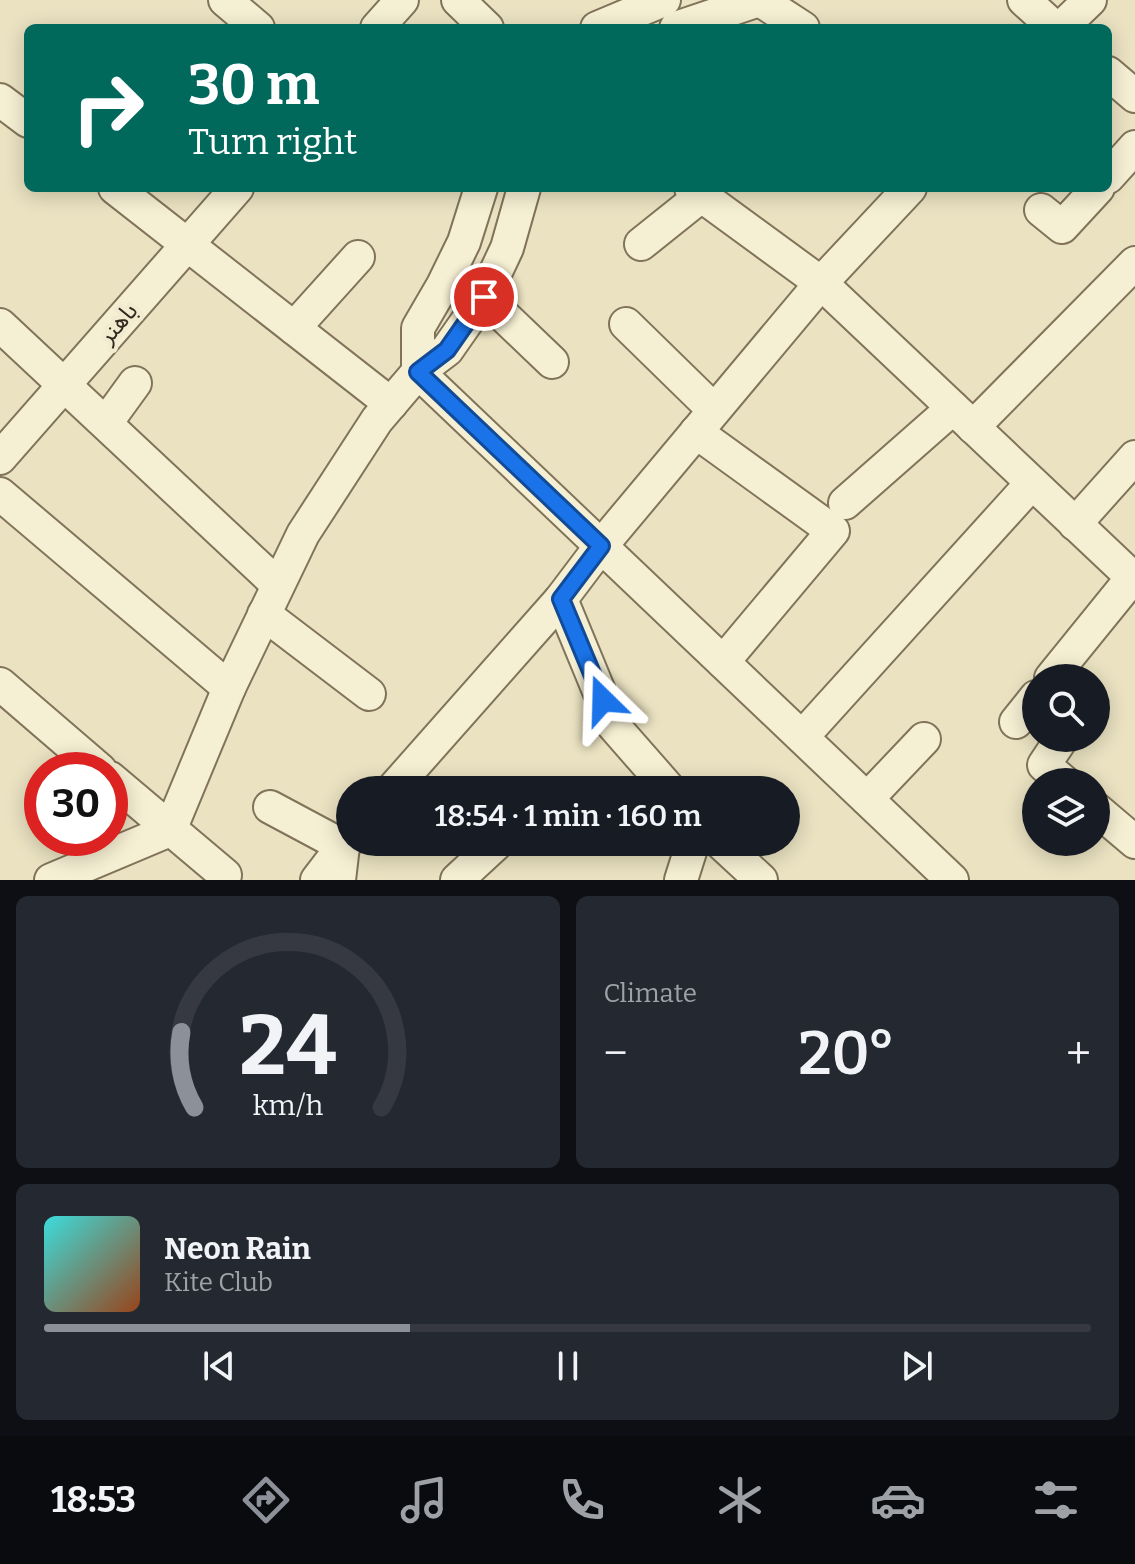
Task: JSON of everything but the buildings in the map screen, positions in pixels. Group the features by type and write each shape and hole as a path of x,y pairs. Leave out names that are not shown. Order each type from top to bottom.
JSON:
{"street":[{"path":"225,0 253,24"},
{"path":"381,24 402,0"},
{"path":"458,0 483,24"},
{"path":"607,24 664,0"},
{"path":"688,24 760,0 797,24"},
{"path":"1024,0 1051,24"},
{"path":"1065,24 1090,0"},
{"path":"1112,76 1135,96"},
{"path":"0,100 24,118"},
{"path":"1112,173 1135,147"},
{"path":"120,192 391,404"},
{"name":"باهنر","path":"0,458 234,192"},
{"path":"480,192 464,242 418,328 418,372 952,880"},
{"path":"51,880 170,830 229,688 303,534 377,420 418,372 447,350 484,297 507,248 523,192"},
{"path":"641,244 696,192 821,283 1134,579 1063,664"},
{"path":"404,776 561,599 601,546 821,283 906,192"},
{"path":"1041,210 1062,227 1094,192"},
{"path":"294,328 358,257"},
{"path":"845,503 963,418 1135,263"},
{"path":"484,297 552,362"},
{"path":"626,324 705,421 833,531 723,662"},
{"path":"0,325 106,423 271,600 369,694"},
{"path":"106,423 135,383"},
{"path":"1075,524 1135,457"},
{"path":"802,737 1032,483"},
{"path":"0,494 229,688"},
{"path":"561,599 613,725 658,776"},
{"path":"0,684 79,752"},
{"path":"867,799 924,739"},
{"path":"1048,768 1044,765 1053,752"},
{"path":"128,794 230,878"},
{"path":"270,807 336,837"},
{"path":"1110,821 1135,842"},
{"path":"317,880 336,855"},
{"path":"339,880 343,856"},
{"path":"457,880 483,856"},
{"path":"681,880 689,856"},
{"path":"735,856 761,880"}],"route":[{"path":"484,297 447,350 418,372 601,546 561,599 603,700"}]}
